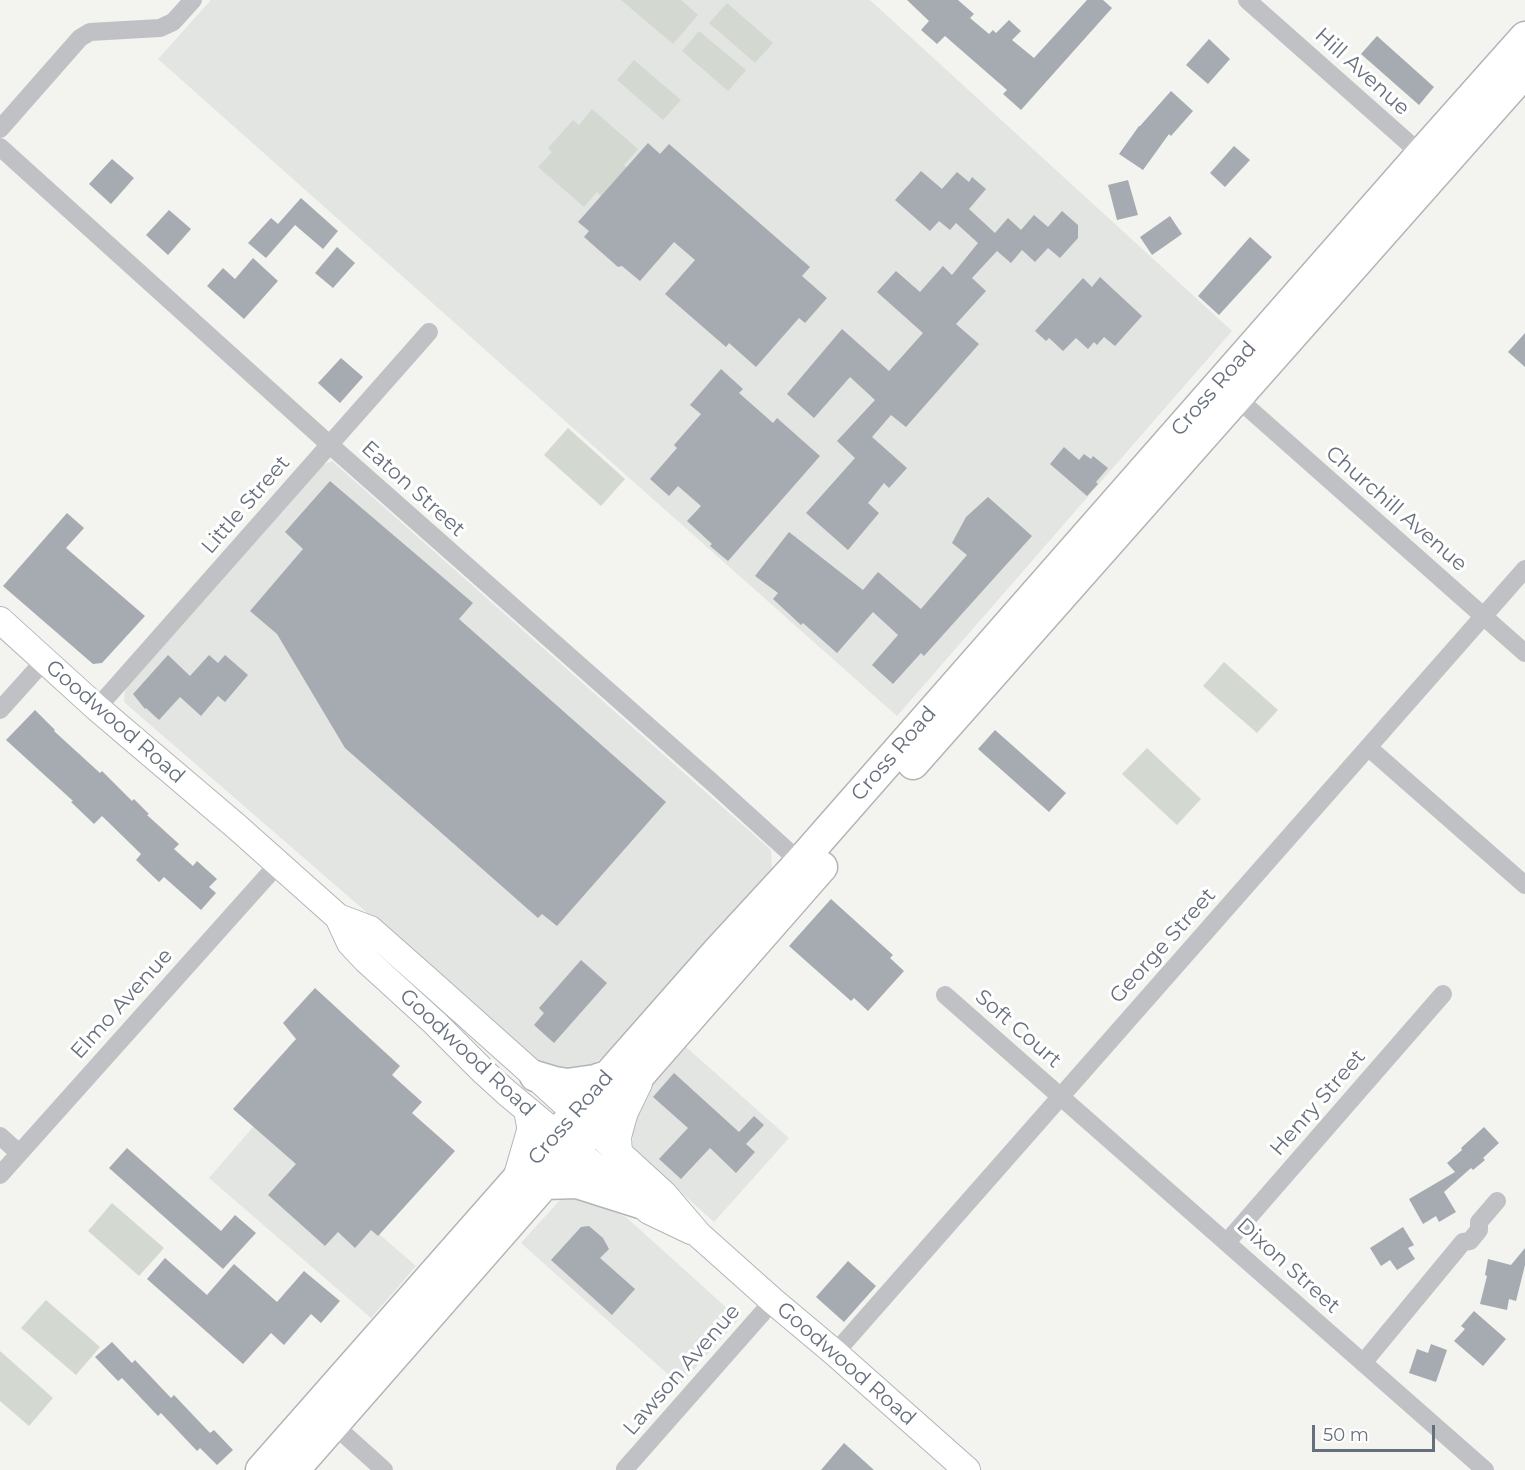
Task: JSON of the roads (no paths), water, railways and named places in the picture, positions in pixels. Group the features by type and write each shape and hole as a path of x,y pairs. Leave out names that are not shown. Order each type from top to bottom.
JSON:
{"highway":[{"name":"Cross Road","path":"294,1470 325,1417 515,1183 647,1067 808,868 1429,162 1525,37"},
{"name":"Cross Road","path":"1429,162 1525,72"},
{"name":"Cross Road","path":"261,1470 325,1417 545,1184 610,1074 718,951 808,868"},
{"path":"535,1076 567,1084 594,1080 610,1074"},
{"path":"545,1184 576,1183 640,1203"}],"main road":[{"name":"Goodwood Road","path":"0,620 338,917 370,929 535,1076 575,1132 649,1211 699,1235"},
{"name":"Goodwood Road","path":"338,917 350,943 484,1072 528,1110 619,1153 664,1194 699,1235 967,1470"},
{"path":"619,1153 618,1137 626,1112 647,1067"},
{"path":"515,1183 530,1131 528,1110"}],"street":[{"path":"0,129 80,38 90,32 160,28 173,22 193,0"},
{"name":"Hill Avenue","path":"1247,0 1429,162"},
{"name":"Eaton Street","path":"0,147 330,445 808,868"},
{"name":"Little Street","path":"98,708 429,332"},
{"name":"Churchill Avenue","path":"1229,391 1525,652"},
{"name":"George Street","path":"835,1353 1525,569"},
{"path":"0,710 44,661"},
{"path":"1369,748 1525,885"},
{"name":"Elmo Avenue","path":"0,1175 278,864"},
{"name":"Henry Street","path":"1227,1242 1443,994"},
{"name":"Soft Court","path":"945,995 1061,1096"},
{"name":"Dixon Street","path":"1061,1096 1485,1470"},
{"path":"0,1136 19,1153"},
{"path":"1362,1363 1463,1242 1470,1241 1479,1230 1479,1222 1497,1201"},
{"name":"Lawson Avenue","path":"625,1469 773,1301"},
{"path":"325,1417 384,1470"}]}
